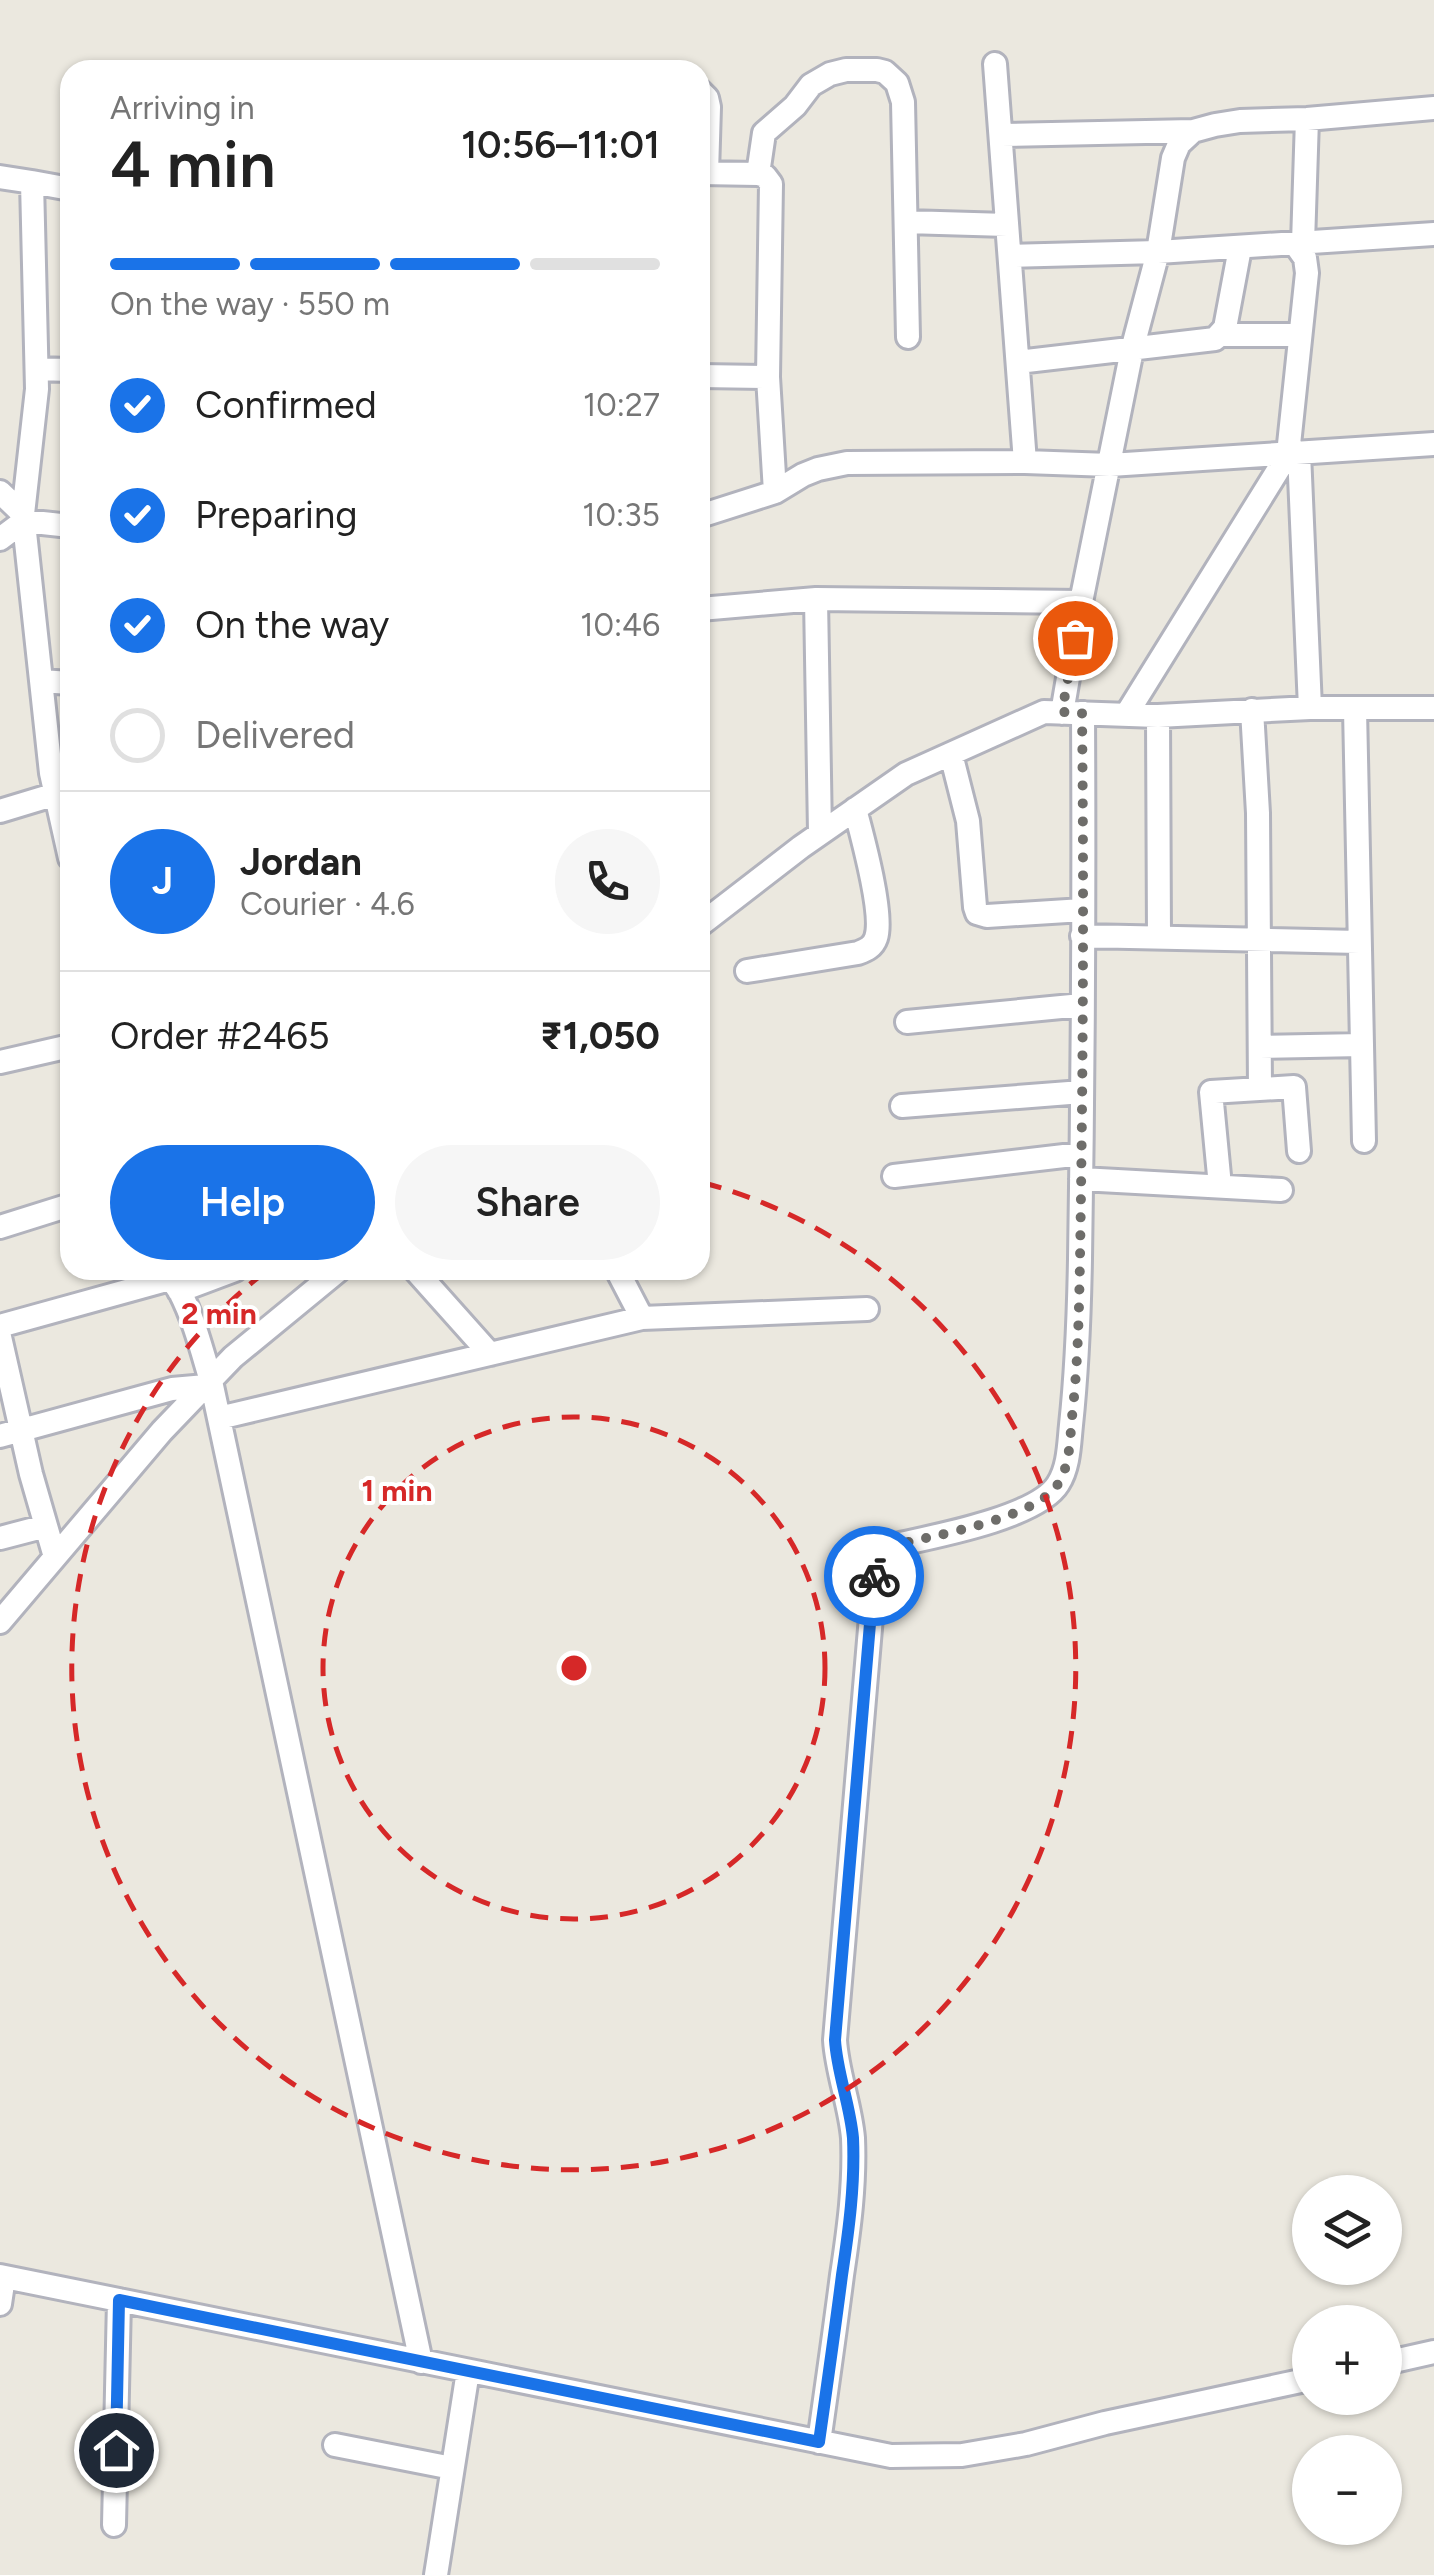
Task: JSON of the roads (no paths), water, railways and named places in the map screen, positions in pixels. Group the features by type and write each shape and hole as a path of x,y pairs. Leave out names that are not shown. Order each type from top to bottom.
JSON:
{"street":[{"path":"995,64 1025,462"},
{"path":"758,174 764,133 795,106 811,85 846,70 886,72 897,83 903,102 908,337"},
{"path":"1000,134 1193,131 1240,120 1307,119 1434,108 1434,118"},
{"path":"1307,119 1299,244 1307,266 1294,454 1310,708"},
{"path":"819,2442 850,2219 852,2135 835,2040 878,1558 891,1546 1033,1506 1060,1482 1068,1456 1079,1354 1083,910 1072,713 1082,602 1132,350 1158,252 1173,158 1193,131"},
{"path":"710,173 758,174 768,180 772,190 768,376 775,492"},
{"path":"0,176 60,187"},
{"path":"32,182 37,390 23,518 51,773 60,812"},
{"path":"906,222 1008,225"},
{"path":"1010,256 1240,248 1434,234"},
{"path":"1221,335 1240,248"},
{"path":"1018,362 1206,342 1221,335 1300,335"},
{"path":"37,369 60,370"},
{"path":"710,376 768,376"},
{"path":"710,513 775,492 818,468 847,463 1110,465 1434,444"},
{"path":"1126,715 1294,454"},
{"path":"0,492 23,518 60,524"},
{"path":"0,538 23,518"},
{"path":"710,608 816,599 1082,602"},
{"path":"816,599 820,833"},
{"path":"41,681 60,682"},
{"path":"710,917 820,833 906,774 1044,712 1158,716 1310,708 1434,708"},
{"path":"1355,709 1364,1141"},
{"path":"1252,710 1258,813 1260,1088"},
{"path":"1158,716 1159,938"},
{"path":"951,754 968,821 974,907 978,913 987,916 1083,910"},
{"path":"0,811 56,794"},
{"path":"748,971 858,953 874,942 877,926 870,868 855,810"},
{"path":"1082,936 1359,942"},
{"path":"908,1022 1082,1005"},
{"path":"1260,1047 1362,1045"},
{"path":"0,1062 60,1048"},
{"path":"1220,1186 1211,1092 1294,1087 1298,1151"},
{"path":"902,1106 1082,1092"},
{"path":"894,1176 1082,1154"},
{"path":"1081,1179 1281,1190"},
{"path":"0,1227 60,1208"},
{"path":"0,1326 172,1280 199,1341 421,2362"},
{"path":"0,1622 162,1431 233,1357 328,1280"},
{"path":"424,1280 490,1354"},
{"path":"622,1280 642,1318"},
{"path":"218,1418 642,1318 868,1309"},
{"path":"0,1338 10,1433 55,1557"},
{"path":"10,1433 208,1383"},
{"path":"0,1538 46,1526"},
{"path":"0,2304 2,2276 891,2456 962,2455 1026,2444 1292,2383"},
{"path":"114,2526 119,2300"},
{"path":"1402,2359 1434,2352"},
{"path":"436,2575 468,2371"},
{"path":"335,2445 452,2468"}]}
